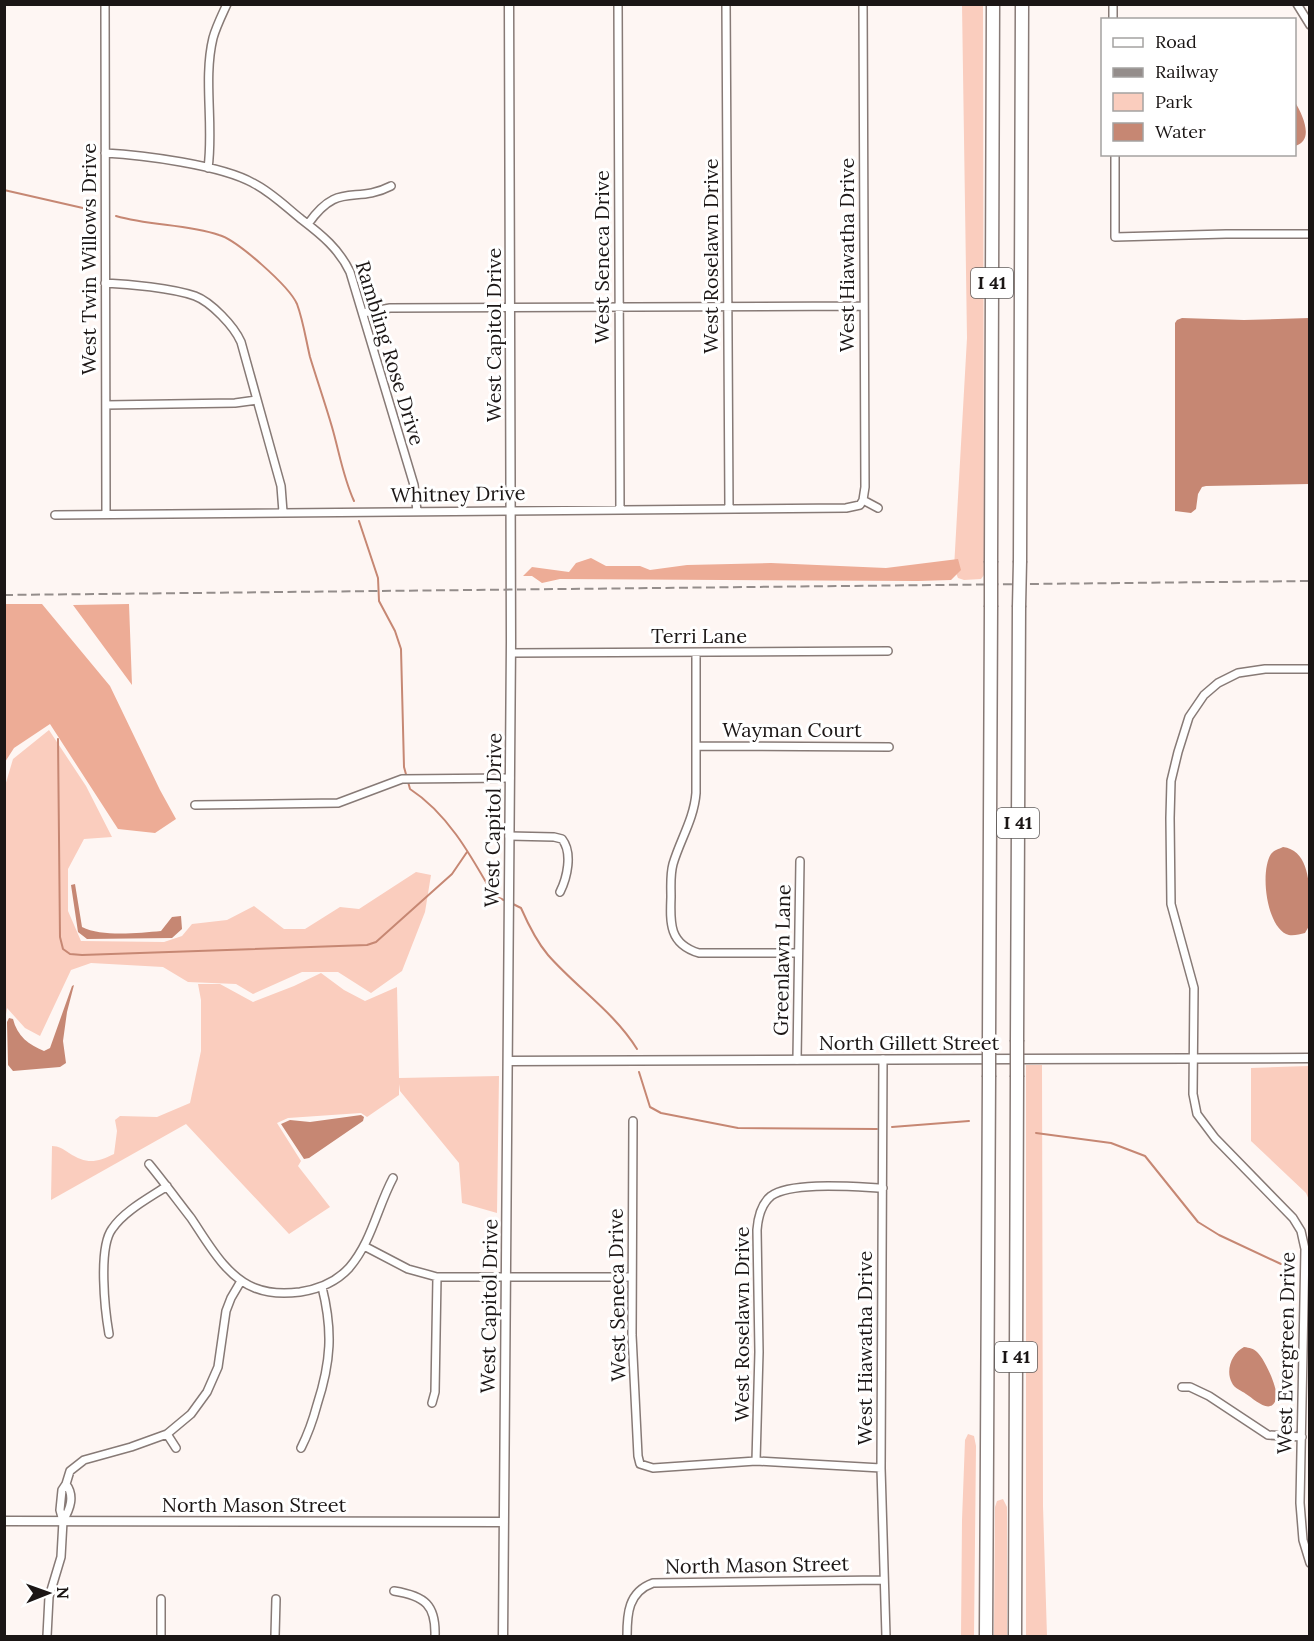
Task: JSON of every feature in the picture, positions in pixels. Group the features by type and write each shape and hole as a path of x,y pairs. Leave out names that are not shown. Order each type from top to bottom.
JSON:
{"highway":[{"name":"I 41","path":"986,1636 993,4"},
{"name":"I 41","path":"1015,1636 1022,4"}],"street":[{"name":"West Twin Willows Drive","path":"105,4 106,514"},
{"name":"West Capitol Drive","path":"503,1636 511,653 509,4"},
{"name":"West Seneca Drive","path":"618,4 620,509"},
{"name":"West Roselawn Drive","path":"726,4 729,508"},
{"name":"West Hiawatha Drive","path":"862,502 865,487 863,4"},
{"path":"1297,4 1310,25"},
{"path":"208,168 211,49 224,6"},
{"name":"Rambling Rose Drive","path":"105,153 208,168 253,183 308,224 341,254 350,272 363,313 414,485 417,511"},
{"path":"1115,156 1115,237 1310,234"},
{"path":"308,224 315,214 333,198 341,195 374,193 391,186"},
{"path":"105,283 128,284 193,295 206,302 234,329 281,486 283,512"},
{"path":"363,313 390,308 864,306"},
{"path":"106,405 235,403 257,400"},
{"path":"862,502 878,508"},
{"name":"Whitney Drive","path":"55,515 846,508 862,502"},
{"name":"Terri Lane","path":"511,653 888,651"},
{"path":"696,653 695,802 689,826 675,859 671,879 670,919 675,937 685,947 699,953 798,953"},
{"name":"West Evergreen Drive","path":"1310,669 1255,670 1238,673 1218,683 1204,695 1193,711 1178,752 1170,796 1170,885 1174,916 1194,988 1194,1102 1201,1120 1227,1150 1285,1208 1301,1231 1305,1249 1302,1526 1310,1563"},
{"name":"Wayman Court","path":"696,746 889,747"},
{"path":"195,805 338,803 402,778 510,778"},
{"path":"509,836 562,839 567,849 567,877 560,892"},
{"name":"Greenlawn Lane","path":"797,1060 800,861"},
{"name":"North Gillett Street","path":"508,1061 1310,1058"},
{"name":"West Hiawatha Drive","path":"883,1059 881,1468 886,1636"},
{"name":"West Seneca Drive","path":"633,1121 631,1276 638,1456 643,1466 653,1468 756,1461"},
{"path":"149,1164 223,1263 241,1281 274,1293 322,1287 335,1280 348,1268 373,1229 385,1193 393,1178"},
{"path":"109,1334 104,1310 105,1251 108,1234 119,1221 167,1186"},
{"name":"West Roselawn Drive","path":"756,1461 759,1352 757,1230 759,1214 767,1200 784,1190 806,1187 883,1188"},
{"path":"364,1246 408,1269 437,1277 631,1276"},
{"path":"432,1403 435,1392 437,1277"},
{"path":"47,1636 49,1597 60,1566 63,1521 70,1509 71,1491 66,1484 70,1471 84,1460 167,1434 191,1414 213,1382 221,1355 226,1311 241,1281"},
{"path":"301,1448 309,1434 330,1355 329,1323 322,1287"},
{"path":"1182,1387 1190,1387 1209,1396 1268,1435 1302,1437"},
{"path":"167,1434 176,1448"},
{"path":"756,1461 881,1468"},
{"name":"North Mason Street","path":"4,1521 504,1522"},
{"name":"North Mason Street","path":"627,1636 629,1607 635,1594 647,1585 666,1582 883,1580"},
{"path":"394,1591 412,1594 425,1602 435,1617 435,1636"},
{"path":"161,1599 161,1636"},
{"path":"275,1636 276,1599"}],"green space":[{"path":"962,5 983,5 984,575 981,579 964,580 958,578 954,568 967,338"},
{"path":"49,730 86,786 112,837 84,839 68,869 68,911 81,941 164,942 182,936 192,924 227,920 254,906 284,929 305,929 340,907 359,909 416,872 431,875 425,912 402,971 371,993 338,972 302,972 253,994 236,984 188,982 163,967 91,963 71,970 40,1036 25,1028 7,1008 5,1021 5,786 13,759"},
{"path":"321,973 344,990 365,1001 397,987 399,1078 499,1076 497,1213 462,1203 459,1163 400,1091 399,1084 399,1095 367,1117 361,1113 288,1118 277,1123 301,1161 298,1166 330,1207 289,1234 186,1124 51,1200 52,1146 61,1148 86,1161 102,1159 114,1154 117,1131 115,1120 120,1116 157,1117 190,1103 201,1051 201,1000 198,984 220,984 253,1002"},
{"path":"1026,1065 1042,1065 1043,1506 1047,1636 1026,1636"},
{"path":"1310,1066 1309,1200 1306,1193 1251,1141 1251,1068"},
{"path":"968,1434 974,1436 976,1446 974,1636 961,1636 962,1520 965,1440"},
{"path":"1003,1499 1007,1507 1007,1636 994,1636 995,1507 997,1501"}],"shaded area":[{"path":"591,558 606,566 640,566 650,570 687,565 771,563 886,568 958,559 961,570 951,580 918,581 560,579 542,583 532,576 523,576 532,567 569,572 576,563"},
{"path":"5,604 42,604 110,686 176,819 155,833 118,829 50,724 14,748 5,762"},
{"path":"129,604 132,685 73,605"}],"water":[{"path":"1296,104 1306,128 1306,134 1301,143 1296,146"},
{"path":"1182,318 1244,320 1309,318 1309,484 1206,486 1202,487 1198,494 1196,509 1191,513 1175,511 1175,323"},
{"path":"1283,847 1293,850 1300,857 1308,878 1309,926 1305,933 1296,935 1286,934 1279,928 1267,897 1268,862 1272,853"},
{"path":"75,884 82,927 110,933 161,931 172,917 181,916 182,929 172,938 87,939 78,932 71,885"},
{"path":"74,985 63,1041 66,1063 60,1067 13,1071 8,1065 7,1022 9,1018 13,1019 17,1030 33,1046 44,1051 50,1048"},
{"path":"361,1115 364,1117 363,1121 309,1158 304,1159 281,1124 290,1120 310,1122"},
{"path":"1244,1347 1257,1352 1270,1374 1276,1399 1270,1406 1258,1402 1232,1383 1229,1373 1231,1362 1236,1353"}],"waterway":[{"path":"4,190 96,211"},
{"path":"116,216 219,235 238,245 284,286 299,310 310,357 354,501"},
{"path":"359,521 378,578 379,601 395,631 401,649 404,767 410,789 446,822 466,849 491,891 506,901"},
{"path":"58,739 60,937 63,949 70,954 367,945 376,942 452,874 467,852"},
{"path":"511,903 521,908 533,933 548,955 617,1023 637,1049"},
{"path":"639,1072 650,1107 661,1113 738,1128 877,1129"},
{"path":"892,1127 969,1121"},
{"path":"1036,1133 1111,1143 1145,1156 1198,1222 1219,1235 1281,1264"}],"railway":[{"path":"4,595 1310,581"}]}
